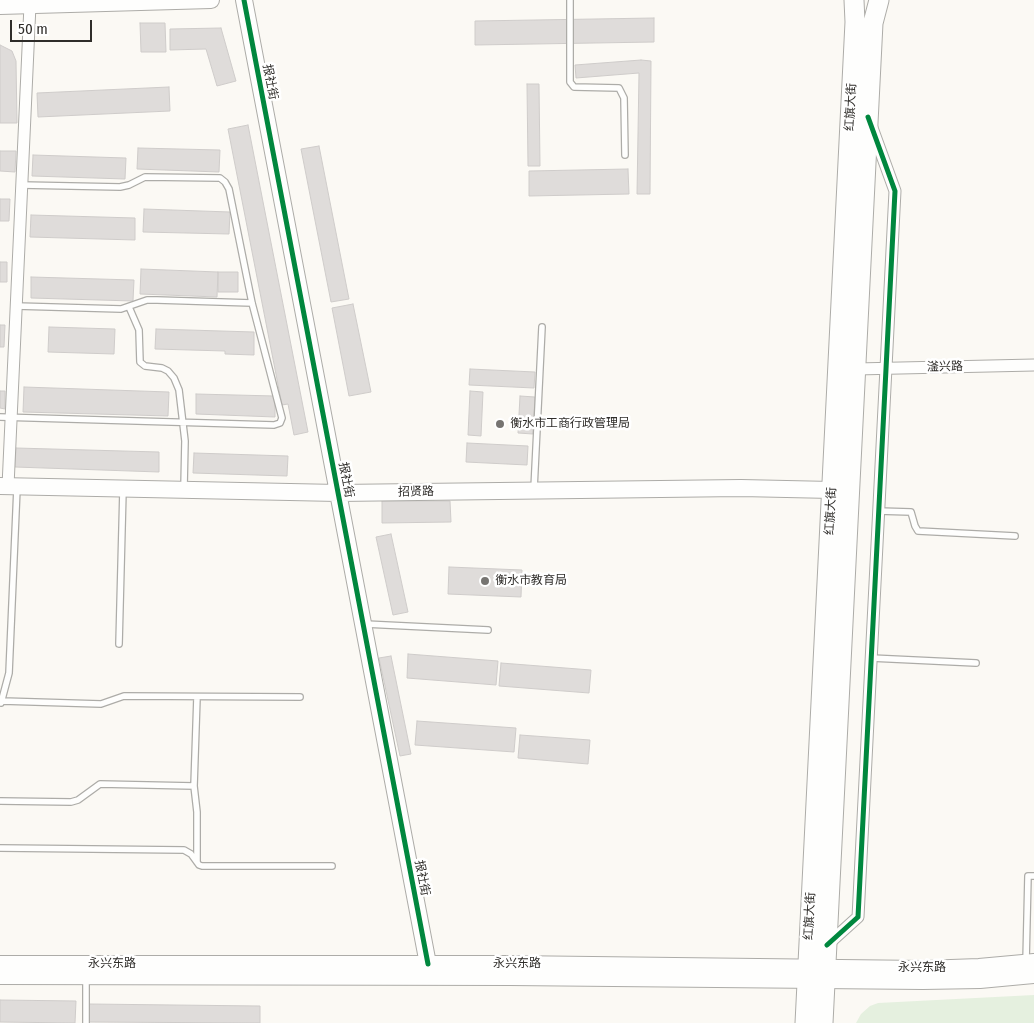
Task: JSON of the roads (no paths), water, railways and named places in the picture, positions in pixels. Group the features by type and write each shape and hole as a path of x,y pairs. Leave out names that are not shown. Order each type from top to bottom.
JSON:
{"main road":[{"path":"0,6 211,0"},
{"name":"报社街","path":"244,0 428,964"},
{"name":"红旗大街","path":"823,1023 816,974 832,490 855,22 854,0"},
{"name":"红旗大街","path":"805,1023 816,974 827,945 873,23 872,0"},
{"name":"红旗大街","path":"873,23 879,0"},
{"name":"招贤路","path":"9,486 338,493 741,488 832,490"},
{"name":"永兴东路","path":"0,964 428,964 816,974 951,981 1031,967"},
{"name":"永兴东路","path":"0,976 510,977 816,974"}],"street":[{"path":"9,486 6,417 16,306 30,5"},
{"path":"827,945 858,917 886,368 894,191 868,117"},
{"name":"滏兴路","path":"856,369 1034,365"}],"lane":[{"path":"570,0 570,82 574,87 619,88 624,98 625,155"},
{"path":"6,417 274,425 280,423 282,418 252,303 229,190 225,182 220,178 145,177 120,187 21,185"},
{"path":"16,306 121,308 147,300 252,303"},
{"path":"129,307 139,330 140,362 145,366 162,368 168,371 174,378 179,390 185,441 184,490"},
{"path":"534,491 542,326"},
{"path":"9,486 9,673 1,703 101,704 124,696 300,697"},
{"path":"119,644 124,488"},
{"path":"878,511 911,512 918,530 1015,536"},
{"path":"363,624 488,630"},
{"path":"871,658 976,663"},
{"path":"197,697 194,786 198,812 197,862"},
{"path":"0,801 71,802 78,800 100,784 194,786"},
{"path":"0,848 184,850 192,854 202,866 332,866"},
{"path":"1031,967 1028,876 1034,876"},
{"path":"86,976 86,1023"}],"place":[{"name":"衡水市工商行政管理局","path":"500,424"},
{"name":"衡水市教育局","path":"485,581"}]}
